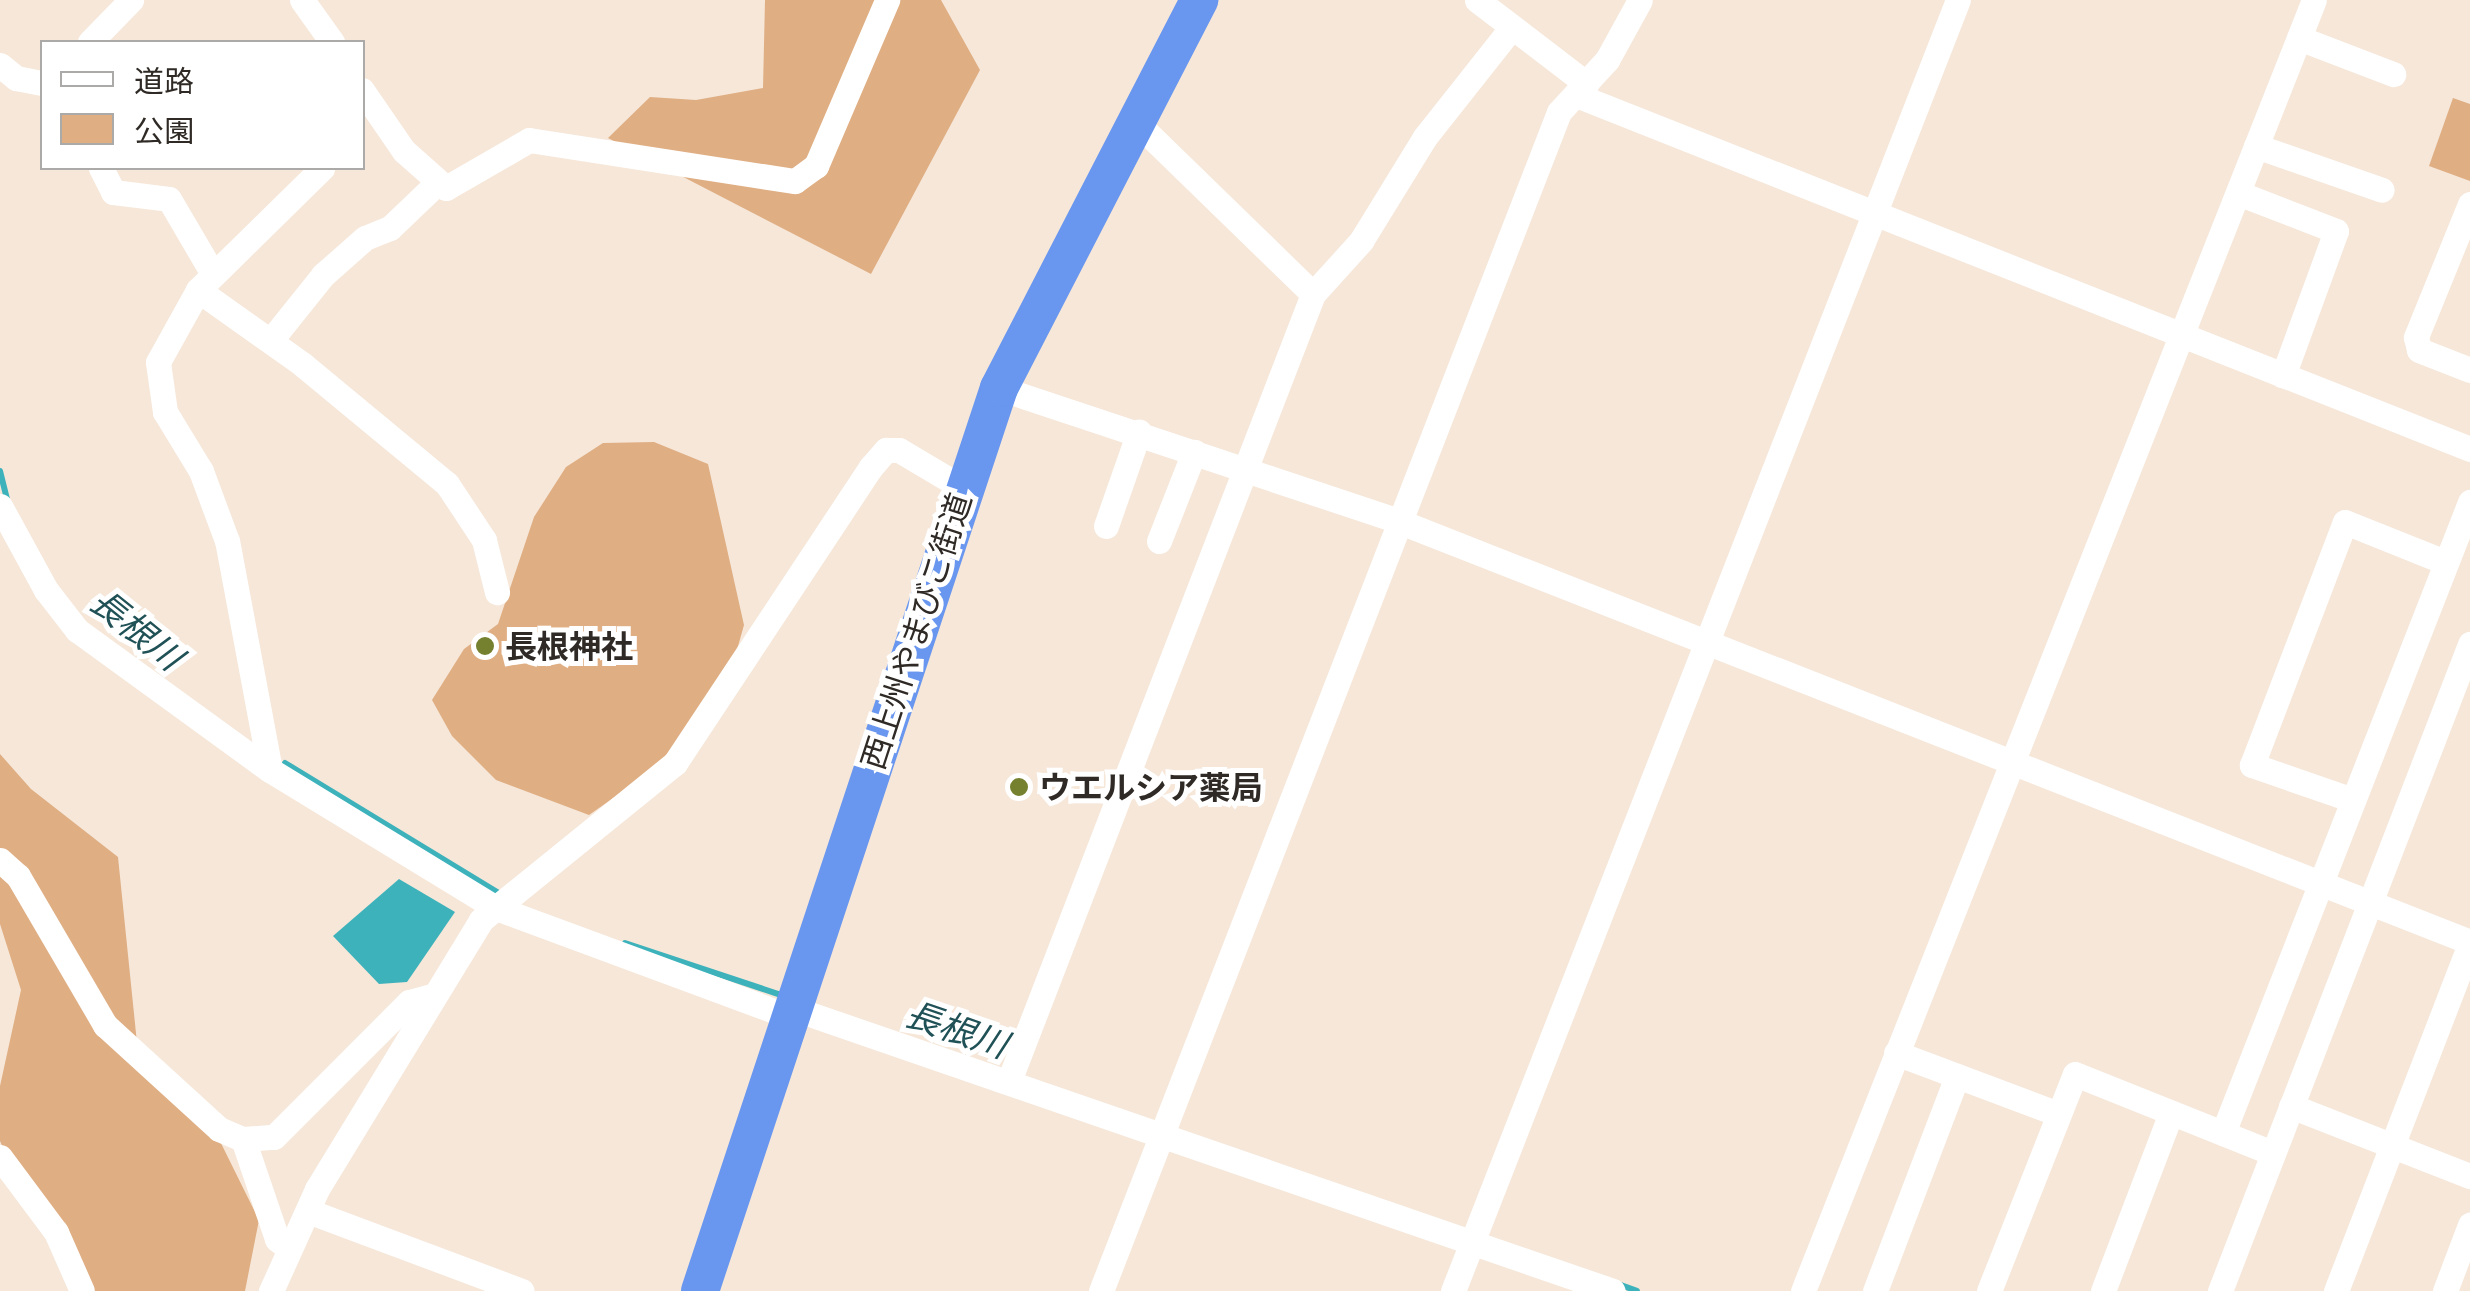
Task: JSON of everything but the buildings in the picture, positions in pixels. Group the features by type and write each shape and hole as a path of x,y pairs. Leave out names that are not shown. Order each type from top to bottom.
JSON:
{"highway":[{"name":"西上州やまびこ街道","path":"700,1291 999,388 1199,0"}],"street":[{"path":"92,40 131,0"},
{"path":"302,0 331,40"},
{"path":"371,125 436,184 455,186 528,140 795,182 816,166 887,0"},
{"path":"1477,0 1582,90 2183,337 2470,449"},
{"path":"1101,1291 1560,112 1582,90 1640,0"},
{"path":"1454,1291 1958,0"},
{"path":"1804,1291 2314,0"},
{"path":"1009,1081 1242,468 1313,294 1361,241 1425,137 1512,27"},
{"path":"2299,38 2393,74"},
{"path":"0,66 40,89"},
{"path":"1135,121 1313,294"},
{"path":"2256,146 2382,190"},
{"path":"102,170 113,192 169,199 206,282 270,340 448,484 484,540 498,592"},
{"path":"270,770 227,541 160,388 158,362 167,338 206,282 320,170"},
{"path":"270,340 323,275 365,238 390,228 436,184"},
{"path":"2238,193 2336,232 2283,376"},
{"path":"2470,204 2416,337 2419,350 2470,370"},
{"path":"999,388 1398,522 2320,879 2470,942 2336,1291"},
{"path":"1106,526 1139,432"},
{"path":"271,1291 287,1247 432,996 481,920 675,763 886,450 899,450 963,488"},
{"path":"1160,541 1194,452"},
{"path":"2222,1133 2350,799 2454,558 2470,502"},
{"path":"0,506 46,590 78,630 270,770 496,908 791,1012 1162,1133 1612,1291"},
{"path":"2350,799 2252,764 2345,522 2454,558"},
{"path":"2220,1291 2470,644"},
{"path":"0,860 18,876 105,1026 219,1129 243,1139 274,1136 410,1002 432,996"},
{"path":"1896,1054 2058,1114"},
{"path":"1989,1291 2075,1074 2273,1153"},
{"path":"1875,1291 1956,1076"},
{"path":"2291,1106 2470,1176"},
{"path":"2103,1291 2171,1113"},
{"path":"243,1139 277,1239 287,1247"},
{"path":"0,1157 56,1232 82,1291"},
{"path":"308,1211 466,1281 522,1291"},
{"path":"2445,1291 2470,1225"}],"green space":[{"path":"765,0 941,0 980,70 871,274 608,138 650,97 696,100 763,88"},
{"path":"2453,98 2470,104 2470,181 2429,166"},
{"path":"654,442 708,464 744,625 729,678 683,749 589,815 496,780 452,736 432,700 464,649 498,624 534,517 566,467 603,443"},
{"path":"0,754 31,789 118,857 137,1043 210,1121 259,1220 245,1291 92,1291 66,1226 13,1169 0,1141 0,1086 21,990 0,924"}],"water":[{"path":"399,879 455,912 407,982 379,984 333,936"}],"waterway":[{"name":"長根川","path":"0,471 7,499"},
{"name":"長根川","path":"285,763 502,895"},
{"name":"長根川","path":"625,943 784,996"},
{"name":"長根川","path":"1618,1284 1637,1291"}],"place":[{"name":"長根神社","path":"485,646"},
{"name":"ウエルシア薬局","path":"1019,787"}]}
